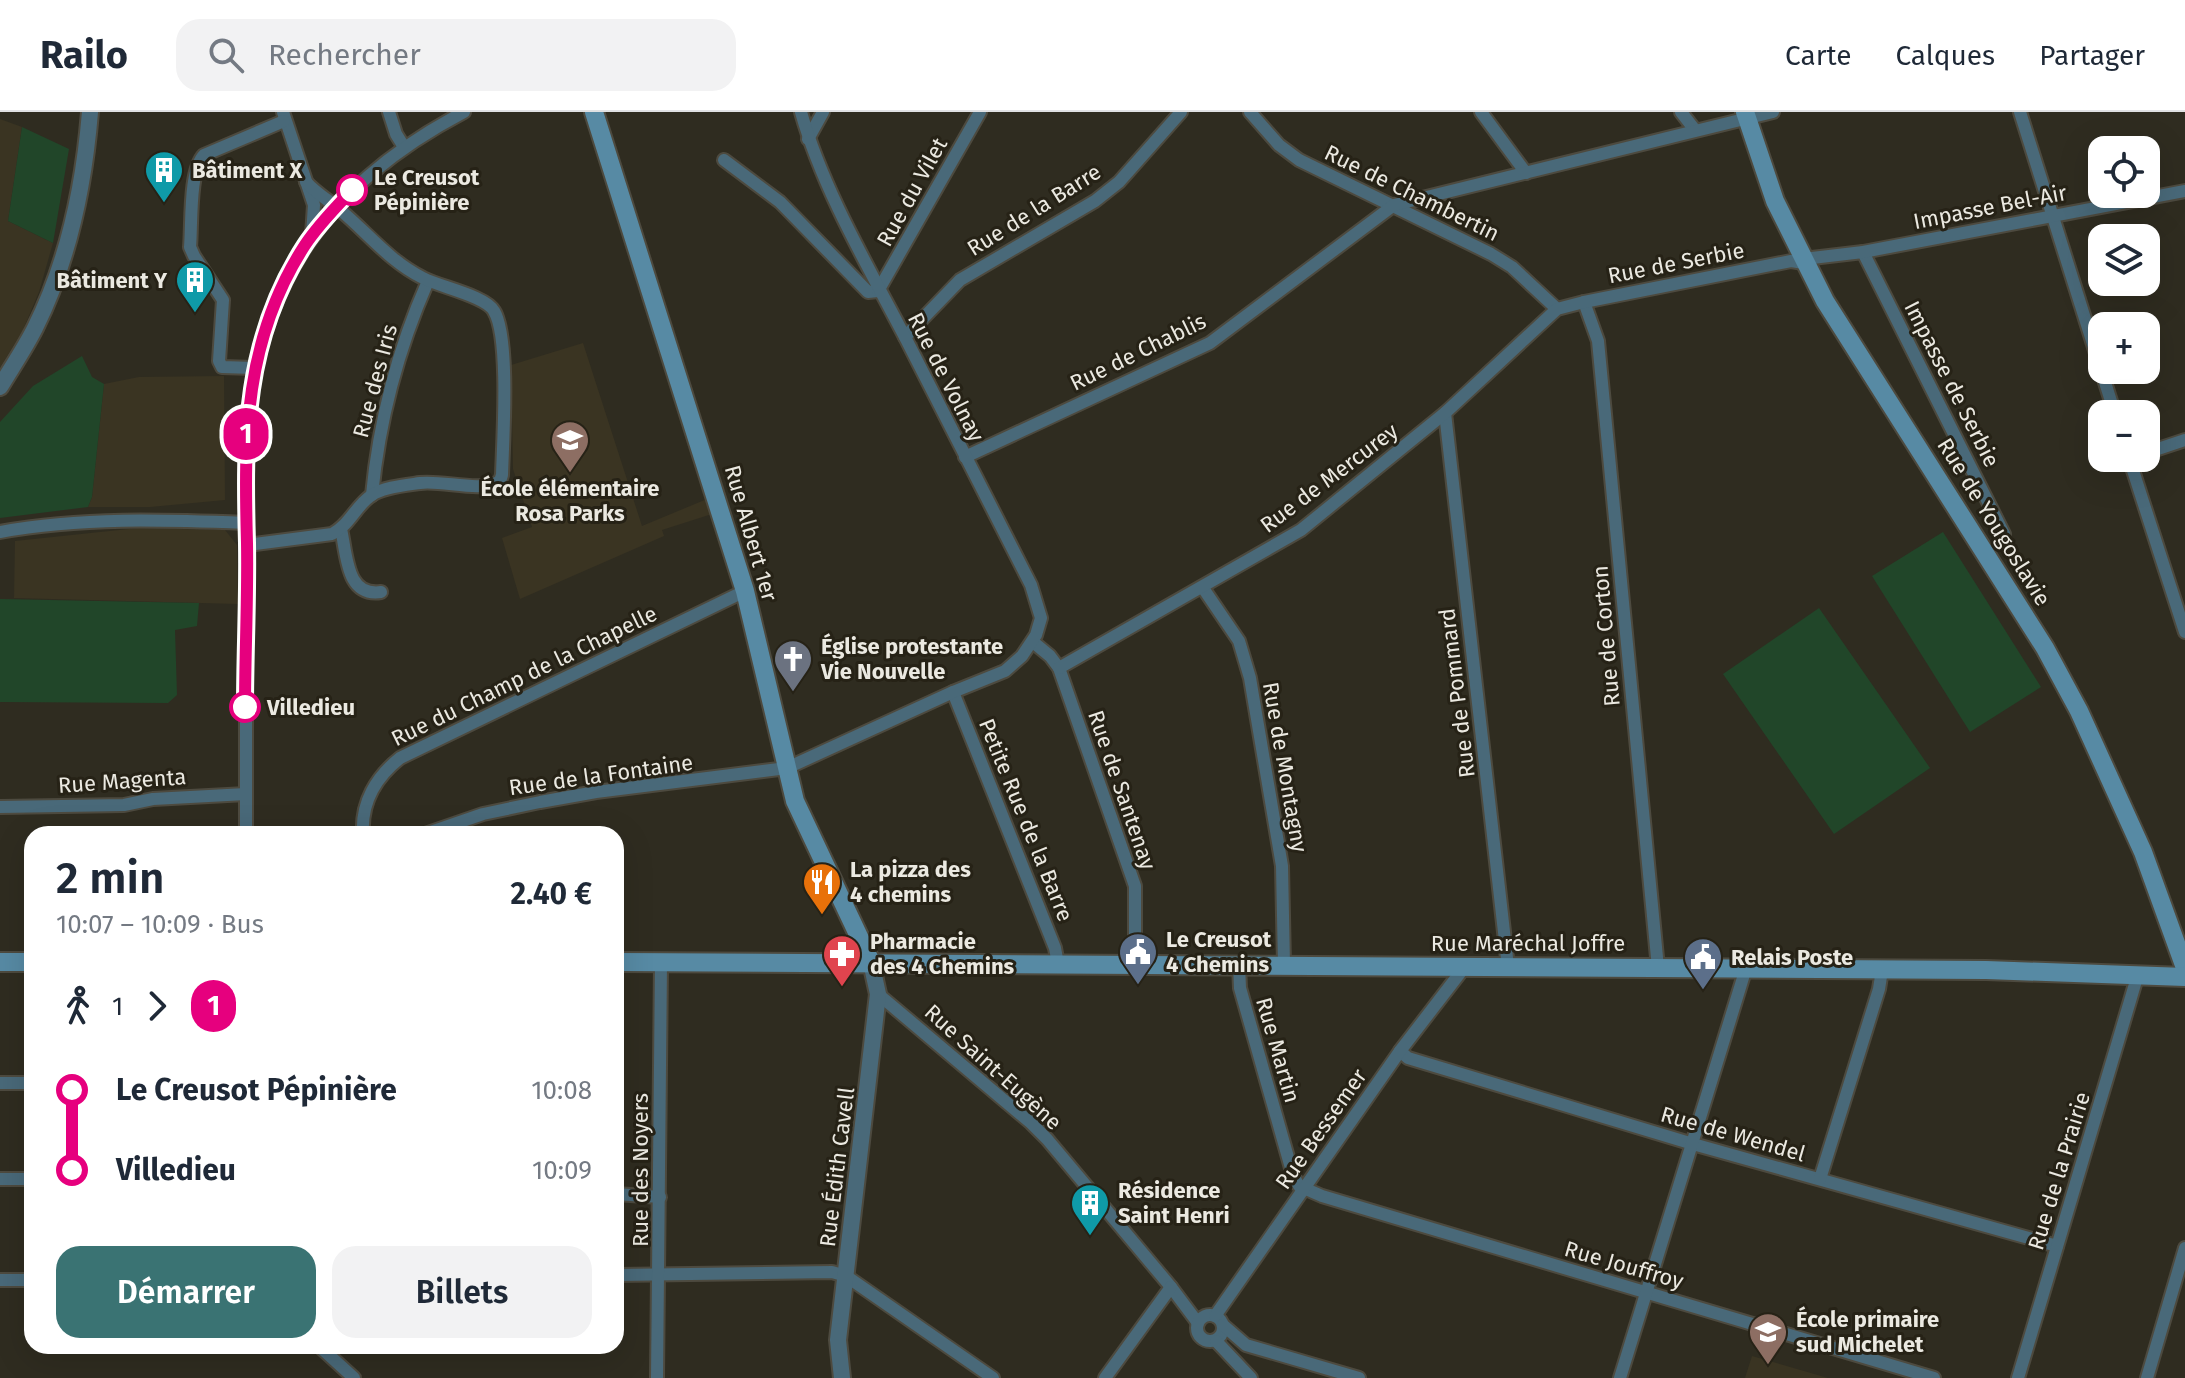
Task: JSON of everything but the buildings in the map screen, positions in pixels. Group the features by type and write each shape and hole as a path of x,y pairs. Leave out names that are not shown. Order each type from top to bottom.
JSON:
{"main road":[{"name":"Rue Albert 1er","path":"594,112 745,591 799,814 871,962"},
{"name":"Rue de Yougoslavie","path":"1746,115 1775,201 1825,301 2045,648 2079,711 2125,808 2185,968"},
{"path":"0,962 24,962"},
{"name":"Rue Maréchal Joffre","path":"624,962 1746,968 2185,977"}],"street":[{"path":"0,387 35,329 57,277 78,192 90,112"},
{"path":"389,112 404,147"},
{"path":"246,826 246,443 254,368 276,303 292,268 312,236 370,173 404,147 464,112"},
{"name":"Rue de Volnay","path":"801,112 808,139 878,291 905,337 1038,604 1041,618 1033,642"},
{"path":"808,139 823,112"},
{"name":"Rue du Vilet","path":"878,291 980,112"},
{"name":"Rue de la Barre","path":"905,337 960,280 1095,201 1119,182 1181,112"},
{"name":"Rue de Chambertin","path":"1250,112 1290,155 1505,262 1557,309"},
{"path":"1481,112 1526,173"},
{"path":"1681,112 1695,130"},
{"path":"1394,205 1746,115 1773,112"},
{"path":"2020,112 2111,400"},
{"path":"254,368 222,367 219,361 223,300 190,247 194,184 197,166 204,155 283,116 314,205 312,236"},
{"path":"724,160 780,202 868,292 878,291"},
{"path":"247,545 318,537 341,529 372,495 421,483 492,486 500,481 502,475 502,346 494,310 485,303 428,281 395,262 306,182"},
{"name":"Impasse Bel-Air","path":"1804,263 1812,258 1863,252 2185,191"},
{"name":"Rue de Chablis","path":"965,457 1210,343 1394,205"},
{"name":"Impasse de Serbie","path":"1863,252 2004,534"},
{"name":"Rue de Serbie","path":"1557,309 1791,261 1804,263"},
{"name":"Rue des Iris","path":"372,495 375,464 392,382 409,327 428,281"},
{"name":"Rue de Corton","path":"1584,302 1599,352 1658,968"},
{"name":"Rue de Mercurey","path":"1059,668 1301,530 1445,413 1557,309"},
{"name":"Rue de Pommard","path":"1445,413 1508,967"},
{"path":"2160,448 2185,440"},
{"path":"2134,472 2185,632"},
{"path":"0,532 55,524 125,520 246,523"},
{"path":"341,529 352,580 360,589 370,593 381,592"},
{"name":"Rue de Montagny","path":"1203,588 1239,641 1250,678 1282,866 1284,965"},
{"name":"Rue du Champ de la Chapelle","path":"364,826 370,794 378,780 400,758 745,591"},
{"name":"Rue de la Fontaine","path":"448,826 483,814 596,792 787,768 1005,671 1033,642"},
{"name":"Rue de Santenay","path":"1033,642 1059,668 1135,886 1135,964"},
{"name":"Petite Rue de la Barre","path":"953,692 1055,948 1058,964"},
{"name":"Rue Magenta","path":"0,807 124,805 153,799 246,794"},
{"name":"Rue des Noyers","path":"657,1378 661,962"},
{"name":"Rue Édith Cavell","path":"842,1378 838,1340 878,994 871,962"},
{"name":"Rue Martin","path":"1239,965 1240,988 1293,1175 1304,1189"},
{"name":"Rue Bessemer","path":"1219,1320 1304,1189 1400,1051 1460,973 1460,967"},
{"path":"1620,1378 1746,968"},
{"path":"1820,1179 1879,989 1882,970"},
{"name":"Rue de la Prairie","path":"2018,1378 2138,974"},
{"name":"Rue Saint-Eugène","path":"878,994 1031,1123 1198,1323"},
{"name":"Rue de Wendel","path":"1400,1051 1408,1058 1693,1144 2057,1246"},
{"path":"0,1083 24,1083"},
{"path":"0,1179 24,1179"},
{"name":"Rue Jouffroy","path":"1304,1189 1910,1374 1934,1378"},
{"path":"624,1195 660,1197"},
{"path":"2147,1378 2185,1248"},
{"path":"624,1275 832,1272 846,1276 993,1378"},
{"path":"0,1280 24,1280"},
{"path":"1105,1378 1171,1287"},
{"path":"1251,1378 1236,1373 1216,1341 1202,1339 1197,1333 1198,1323 1205,1316 1219,1320 1246,1345 1359,1378"},
{"path":"1216,1341 1223,1334 1219,1320"},
{"path":"328,1354 354,1378"}],"shaded area":[{"path":"0,119 22,127 8,221 53,243 39,292 23,330 0,368"},
{"name":"École élémentaire Rosa Parks","path":"583,343 642,526 707,499 712,514 662,530 664,536 520,599 502,538 532,527 513,469 511,365"},
{"path":"224,376 225,500 150,507 88,507 92,497 104,384 139,377"},
{"path":"138,528 225,530 237,545 238,604 14,598 15,541"},
{"name":"École primaire sud Michelet","path":"1752,1356 1828,1378 1745,1378"}],"green space":[{"path":"22,127 69,149 53,243 8,221"},
{"path":"82,356 92,377 104,384 92,497 88,507 0,518 0,422 33,386"},
{"path":"1943,532 2041,687 1970,732 1872,576"},
{"path":"0,599 199,603 197,626 175,630 177,695 168,703 0,702"},
{"path":"1819,608 1930,768 1834,834 1723,674"}],"bus line":[{"name":"1","path":"245,707 246,443 254,368 270,318 292,268 321,224 352,190"}],"place":[{"name":"Le Creusot Pépinière","path":"352,190"},
{"name":"Bâtiment X","path":"164,204"},
{"name":"Bâtiment Y","path":"195,314"},
{"name":"École élémentaire Rosa Parks","path":"570,474"},
{"name":"Église protestante Vie Nouvelle","path":"793,693"},
{"name":"Villedieu","path":"245,707"},
{"name":"La pizza des 4 chemins","path":"822,916"},
{"name":"Le Creusot 4 Chemins","path":"1138,986"},
{"name":"Pharmacie des 4 Chemins","path":"842,988"},
{"name":"Relais Poste","path":"1703,991"},
{"name":"Résidence Saint Henri","path":"1090,1237"},
{"name":"École primaire sud Michelet","path":"1768,1366"}]}
